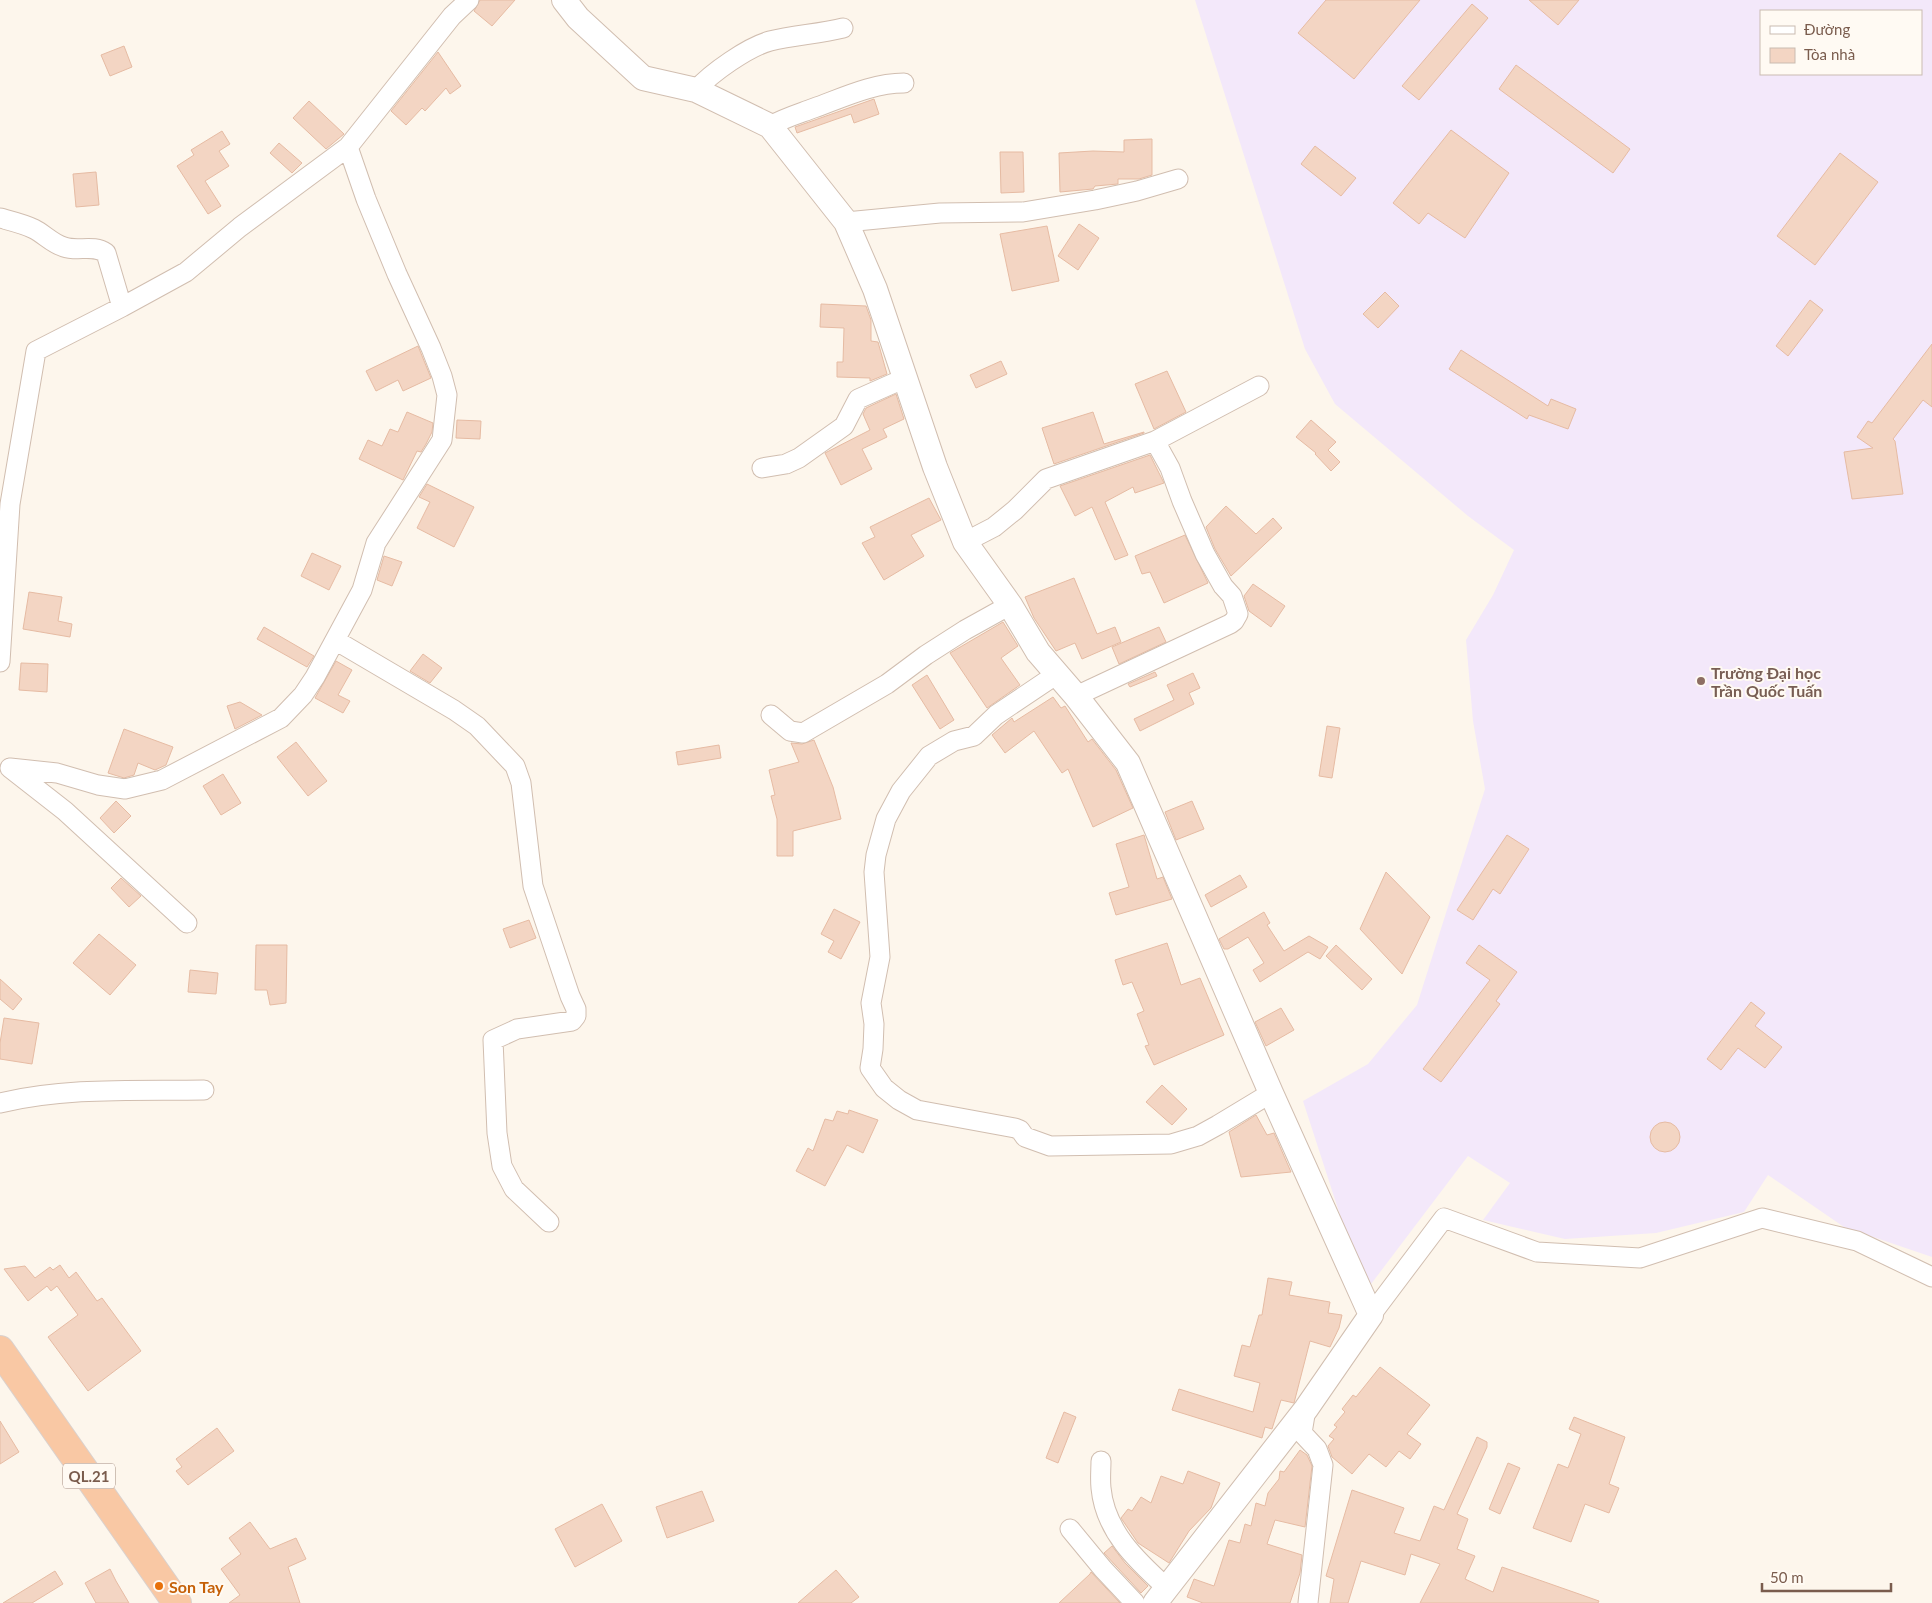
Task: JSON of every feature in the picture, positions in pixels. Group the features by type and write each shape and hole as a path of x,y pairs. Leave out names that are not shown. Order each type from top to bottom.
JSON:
{"highway":[{"name":"QL.21","path":"0,1350 177,1603"}],"street":[{"path":"0,662 4,554 10,504 36,351 186,272 240,227 348,147 452,16 469,0"},
{"path":"564,0 578,18 643,78 696,90 770,126 846,222 875,289 935,467 965,542 1010,605 1038,652 1076,696 1128,763 1271,1093 1371,1316"},
{"path":"696,90 705,80 750,49 768,41 820,34 843,28"},
{"path":"770,126 782,119 836,99 881,86 904,83"},
{"path":"5,765 57,773 98,785 124,789 162,780 280,718 304,695 316,678 362,590 376,543 442,440 447,396 442,376 431,348 386,248 348,147"},
{"path":"846,222 940,213 1023,212 1137,192 1178,180"},
{"path":"0,218 33,228 63,247 93,248 106,253 122,307"},
{"path":"762,468 786,464 799,458 844,426 858,400 894,383 905,381"},
{"path":"965,542 994,527 1015,510 1046,479 1155,441 1259,386"},
{"path":"1076,696 1230,624 1238,614 1232,596 1223,586 1205,554 1170,468 1155,441"},
{"path":"771,715 790,731 803,733 887,684 934,650 1010,605"},
{"path":"335,640 454,710 477,726 515,766 518,774 521,783 533,886 576,1009 576,1016 572,1021 517,1030 493,1040 497,1133 502,1166 514,1188 549,1222"},
{"path":"1057,674 996,715 974,736 954,741 929,756 901,791 886,819 876,855 874,872 880,957 871,1003 874,1024 870,1068 884,1088 899,1100 917,1110 1015,1128 1020,1130 1025,1137 1050,1146 1171,1144 1198,1136 1271,1093"},
{"path":"5,765 65,812 187,923"},
{"path":"0,1103 28,1096 81,1092 204,1090"},
{"path":"1101,1461 1101,1488 1111,1526 1161,1595 1306,1409 1371,1316 1444,1218 1537,1252 1640,1258 1762,1218 1857,1241 1932,1277"},
{"path":"1306,1409 1302,1433 1317,1449 1323,1464 1308,1603"},
{"path":"1070,1529 1103,1569 1135,1603"}],"shaded area":[{"name":"Trường Đại học Trần Quốc Tuấn","path":"1195,0 1932,0 1932,1257 1844,1227 1768,1175 1744,1212 1656,1233 1565,1239 1483,1220 1510,1183 1468,1156 1365,1292 1303,1101 1368,1064 1417,1005 1485,789 1473,721 1466,640 1493,595 1514,550 1468,516 1335,404 1305,349"}],"building":[{"path":"480,0 515,0 492,26 474,11"},
{"path":"1326,0 1420,0 1354,79 1298,33"},
{"path":"1529,0 1579,0 1558,25"},
{"path":"1472,4 1488,18 1419,100 1402,86"},
{"path":"124,46 132,67 110,76 101,55"},
{"path":"438,52 461,86 450,94 446,88 425,111 422,108 406,125 391,111"},
{"path":"1516,65 1630,149 1613,173 1499,89"},
{"path":"874,99 879,114 854,123 851,114 797,133 795,127"},
{"path":"309,101 344,134 326,149 293,118"},
{"path":"1451,130 1509,173 1465,238 1428,213 1419,224 1393,203"},
{"path":"222,131 230,144 219,151 229,166 205,181 221,206 208,214 177,166 194,155 191,150"},
{"path":"1152,139 1152,175 1139,179 1118,179 1118,184 1095,186 1093,189 1060,192 1059,153 1124,152 1124,140"},
{"path":"279,143 302,163 292,173 270,153"},
{"path":"1315,146 1356,178 1341,196 1301,164"},
{"path":"1000,152 1023,152 1024,192 1001,193"},
{"path":"1840,153 1878,182 1815,265 1777,236"},
{"path":"96,172 99,205 76,207 73,174"},
{"path":"1079,224 1099,238 1078,270 1058,256"},
{"path":"1047,226 1059,281 1012,291 1000,234"},
{"path":"1385,292 1399,306 1378,328 1363,314"},
{"path":"1810,300 1823,310 1788,356 1776,346"},
{"path":"821,304 866,306 871,320 871,341 878,342 887,374 870,381 870,378 837,377 837,362 843,362 844,328 820,327"},
{"path":"1932,344 1932,407 1923,400 1893,439 1895,441 1903,494 1852,499 1844,452 1873,448 1857,437 1868,421 1872,423"},
{"path":"418,346 431,378 403,391 398,380 376,391 366,371"},
{"path":"1461,350 1548,406 1551,399 1576,409 1568,429 1529,415 1527,419 1449,369"},
{"path":"1001,361 1007,374 976,388 970,375"},
{"path":"1167,371 1186,412 1154,429 1135,384"},
{"path":"896,394 904,419 883,429 887,437 862,449 872,469 841,485 825,453 870,430 863,414 866,408"},
{"path":"407,412 433,423 432,432 426,444 421,452 417,451 403,480 359,459 368,440 382,446 390,429 398,432"},
{"path":"1093,412 1104,444 1144,433 1054,464 1042,428"},
{"path":"457,420 481,421 480,439 456,438"},
{"path":"1311,420 1336,442 1328,450 1340,462 1331,471 1316,453 1296,437"},
{"path":"1150,455 1164,483 1135,493 1133,487 1105,502 1128,555 1115,560 1092,507 1075,516 1060,486"},
{"path":"427,484 474,507 454,547 417,528 430,502 419,497"},
{"path":"929,498 941,520 911,535 924,556 884,580 862,543 875,537 870,527"},
{"path":"1226,506 1256,534 1273,518 1282,528 1231,576 1215,549 1206,527"},
{"path":"1185,535 1208,583 1164,603 1150,572 1142,574 1135,556"},
{"path":"312,553 341,566 329,590 301,576"},
{"path":"384,556 402,562 392,586 377,580"},
{"path":"1074,578 1097,634 1115,627 1121,642 1082,659 1075,643 1056,651 1034,618 1025,597"},
{"path":"1253,584 1285,606 1271,627 1249,611 1244,596"},
{"path":"29,592 62,597 58,621 72,624 70,637 23,629"},
{"path":"1003,622 1018,646 1001,658 1020,685 987,708 950,653"},
{"path":"264,627 314,656 307,667 257,639"},
{"path":"1159,627 1166,642 1119,664 1112,647"},
{"path":"423,654 442,668 430,683 410,671"},
{"path":"336,661 352,670 338,695 350,701 343,713 315,698"},
{"path":"21,663 48,664 47,692 19,690"},
{"path":"1155,672 1157,676 1130,687 1128,684"},
{"path":"1193,673 1200,688 1189,693 1194,704 1140,731 1134,719 1174,700 1167,685"},
{"path":"927,675 954,720 940,729 912,685"},
{"path":"1053,697 1061,708 1065,706 1088,742 1092,739 1116,770 1133,808 1093,827 1068,769 1062,773 1034,731 1005,753 992,735 1012,718 1014,722"},
{"path":"240,702 262,715 235,729 227,706"},
{"path":"1327,726 1340,728 1332,778 1319,776"},
{"path":"124,729 173,747 166,765 155,770 138,763 134,775 124,778 108,773"},
{"path":"814,740 833,787 841,819 793,831 793,856 777,856 777,819 771,796 775,795 769,770 799,762 791,743 802,744"},
{"path":"296,742 327,781 308,796 277,757"},
{"path":"719,745 721,758 678,765 676,752"},
{"path":"223,774 241,803 221,815 203,786"},
{"path":"116,801 131,816 114,833 100,818"},
{"path":"1192,801 1204,829 1176,840 1165,812"},
{"path":"1144,835 1157,879 1163,877 1172,899 1116,915 1109,893 1129,887 1116,844"},
{"path":"1507,835 1529,849 1500,894 1493,889 1473,920 1457,910"},
{"path":"1386,872 1430,917 1402,974 1360,929"},
{"path":"1240,875 1247,887 1211,907 1205,895"},
{"path":"121,878 141,896 129,907 111,888"},
{"path":"834,909 860,922 841,959 828,952 834,941 821,934"},
{"path":"1264,912 1270,923 1267,925 1284,951 1309,936 1328,947 1320,959 1308,952 1260,982 1253,970 1264,963 1248,937 1228,949 1224,949 1219,939"},
{"path":"529,920 536,938 510,948 503,929"},
{"path":"99,934 136,965 110,995 73,963"},
{"path":"1167,943 1181,985 1200,978 1224,1035 1154,1065 1145,1046 1149,1045 1137,1014 1144,1011 1132,982 1123,985 1115,960"},
{"path":"256,945 287,945 286,1003 270,1005 267,990 255,990"},
{"path":"1336,945 1372,979 1362,990 1326,956"},
{"path":"1479,945 1517,972 1496,1001 1500,1004 1441,1082 1423,1069 1490,980 1466,963"},
{"path":"190,970 218,973 216,994 188,992"},
{"path":"0,979 22,999 13,1010 0,999"},
{"path":"1751,1002 1765,1013 1755,1026 1782,1047 1765,1068 1738,1048 1721,1070 1707,1059"},
{"path":"1281,1008 1294,1030 1266,1046 1255,1022"},
{"path":"4,1018 39,1023 32,1064 0,1059 0,1043"},
{"path":"1162,1085 1187,1109 1172,1125 1146,1102"},
{"path":"849,1110 878,1120 863,1153 847,1145 825,1186 796,1171 808,1148 813,1151 825,1119 833,1121 837,1111 848,1114"},
{"path":"1256,1115 1267,1135 1274,1133 1291,1172 1241,1177 1229,1132"},
{"path":"1665,1122 1676,1126 1680,1137 1676,1148 1665,1152 1654,1148 1650,1137 1654,1126"},
{"path":"60,1265 69,1278 76,1272 97,1301 102,1298 141,1351 88,1391 48,1337 78,1315 57,1286 51,1291 47,1286 28,1301 4,1269 25,1266 35,1278 50,1267 53,1270"},
{"path":"1268,1278 1292,1282 1289,1295 1330,1302 1328,1313 1342,1315 1339,1328 1330,1347 1310,1341 1294,1403 1281,1400 1272,1429 1265,1427 1262,1438 1172,1410 1179,1389 1253,1412 1260,1383 1234,1376 1242,1345 1250,1347 1259,1315 1262,1315"},
{"path":"1380,1367 1430,1405 1407,1434 1421,1444 1410,1459 1399,1451 1386,1467 1369,1454 1352,1474 1332,1457 1328,1446 1334,1439 1329,1436 1337,1427 1334,1425 1345,1412 1342,1409 1353,1395 1356,1397"},
{"path":"1064,1412 1076,1417 1058,1463 1046,1458"},
{"path":"1574,1417 1625,1437 1609,1484 1619,1488 1609,1513 1585,1504 1571,1542 1533,1528 1558,1464 1568,1468 1581,1434 1569,1429"},
{"path":"0,1421 19,1452 0,1464"},
{"path":"217,1428 234,1451 188,1485 176,1471 182,1467 176,1459"},
{"path":"1477,1437 1487,1442 1487,1447 1457,1514 1468,1519 1457,1549 1475,1556 1465,1579 1493,1592 1502,1567 1599,1601 1598,1603 1420,1603 1440,1564 1411,1554 1405,1575 1361,1561 1348,1603 1330,1603 1334,1579 1326,1576 1352,1490 1404,1508 1394,1533 1420,1541 1434,1506 1444,1510"},
{"path":"1300,1450 1307,1455 1312,1466 1305,1527 1275,1520 1267,1544 1302,1555 1300,1573 1290,1603 1203,1603 1187,1597 1194,1579 1214,1586 1229,1540 1240,1543 1245,1524 1251,1526 1256,1503 1265,1506 1268,1493 1279,1479 1280,1471 1284,1472"},
{"path":"1508,1463 1520,1468 1500,1514 1489,1509"},
{"path":"1188,1471 1220,1483 1211,1508 1189,1531 1169,1563 1138,1543 1121,1518 1128,1509 1132,1511 1141,1497 1151,1503 1161,1476 1183,1484"},
{"path":"702,1491 714,1521 667,1538 656,1507"},
{"path":"602,1504 622,1541 575,1567 555,1529"},
{"path":"250,1522 270,1549 296,1538 306,1559 288,1567 300,1603 229,1603 240,1595 221,1569 241,1554 229,1538"},
{"path":"1112,1546 1125,1563 1148,1586 1141,1593 1104,1553"},
{"path":"110,1569 129,1603 96,1603 85,1583"},
{"path":"836,1570 859,1597 851,1603 798,1603"},
{"path":"55,1571 63,1584 32,1603 3,1603"},
{"path":"1091,1572 1120,1603 1059,1603 1090,1574"}],"place":[{"name":"Trường Đại học Trần Quốc Tuấn","path":"1701,681"},
{"name":"Son Tay","path":"159,1586"}]}
